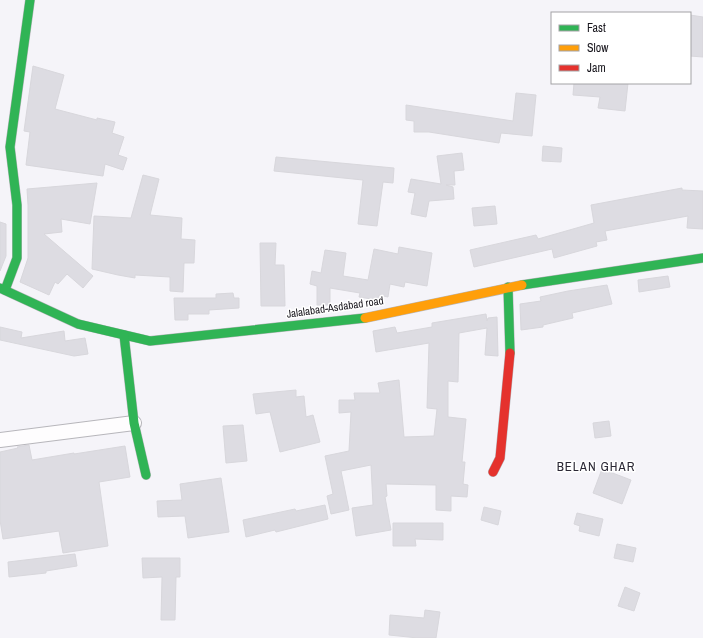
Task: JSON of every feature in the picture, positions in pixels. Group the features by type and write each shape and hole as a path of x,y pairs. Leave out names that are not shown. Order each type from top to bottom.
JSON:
{"main road":[{"path":"2,289 17,258 17,205 10,147 30,0"},
{"name":"Jalalabad-Asdabad road","path":"2,289 78,324 150,341 363,318 508,288 703,258"},
{"path":"493,472 500,458 510,356 508,288"},
{"path":"124,335 134,423 146,475"}],"street":[{"path":"0,440 134,423"}],"building":[{"path":"691,15 703,17 703,57 691,56"},
{"path":"33,66 64,75 55,109 97,120 97,118 115,122 112,133 124,137 118,155 127,158 123,170 105,164 103,176 26,165 30,132 24,131"},
{"path":"574,84 628,84 625,111 598,108 600,97 573,95"},
{"path":"516,93 536,95 532,136 501,133 499,143 429,132 414,132 414,121 406,120 406,105 513,121"},
{"path":"543,146 562,148 561,162 542,161"},
{"path":"462,153 464,170 454,171 455,185 446,185 453,187 454,199 429,201 426,217 411,214 415,193 408,192 411,179 441,184 437,156"},
{"path":"276,157 394,168 393,183 383,182 377,226 358,224 363,180 274,171"},
{"path":"143,175 159,179 150,215 182,218 181,239 195,240 194,263 184,263 183,292 170,291 170,277 135,275 135,278 92,269 94,216 131,218"},
{"path":"97,183 90,224 61,219 62,232 44,234 93,276 83,288 67,274 58,284 55,282 49,295 20,282 28,258 27,189"},
{"path":"682,188 682,190 703,191 703,229 687,228 688,216 605,231 607,240 596,242 597,246 554,258 552,249 474,267 470,250 536,235 538,239 594,223 591,205"},
{"path":"495,206 497,224 474,226 472,208"},
{"path":"0,222 6,224 6,256 0,271"},
{"path":"260,243 276,243 275,265 284,265 285,306 261,306"},
{"path":"399,247 432,253 427,286 405,282 404,287 390,284 388,297 379,295 378,300 359,297 360,293 330,288 330,305 317,305 317,286 310,284 312,271 321,273 325,250 346,253 343,276 368,280 374,249 398,254"},
{"path":"668,276 670,287 639,292 638,280"},
{"path":"607,285 612,304 572,313 573,318 543,325 543,327 521,330 520,304 541,301 540,297"},
{"path":"233,293 234,298 239,298 239,308 209,310 209,314 188,314 188,320 175,320 174,298 216,298 216,294"},
{"path":"486,314 487,321 488,318 497,317 498,356 485,355 487,328 459,333 458,382 448,381 448,417 466,419 462,462 465,462 463,484 468,485 467,497 451,496 451,511 436,510 436,485 386,484 387,496 385,497 391,530 356,536 352,508 373,505 371,465 341,471 349,510 331,514 327,496 333,494 325,456 349,451 351,412 339,413 339,400 355,400 354,393 380,393 378,383 399,380 404,437 434,436 437,409 427,408 429,343 376,352 373,331 395,327 397,333 432,327 432,323"},
{"path":"0,327 22,332 21,338 64,331 65,341 85,338 88,354 74,356 0,340"},
{"path":"296,390 296,397 304,396 306,417 313,415 320,442 280,452 270,412 256,414 253,394"},
{"path":"609,421 611,436 595,438 593,423"},
{"path":"243,425 247,461 226,463 223,426"},
{"path":"29,445 32,460 125,446 130,477 99,482 108,546 63,553 59,531 3,539 0,520 0,452"},
{"path":"602,469 631,480 622,504 593,493"},
{"path":"221,478 229,532 188,538 185,516 158,517 157,501 182,500 180,484"},
{"path":"325,505 328,519 276,532 275,530 246,537 243,520 295,509 296,511"},
{"path":"484,507 501,511 498,525 481,520"},
{"path":"577,513 603,519 599,536 579,531 580,526 574,524"},
{"path":"393,523 443,523 443,540 415,539 416,546 393,546"},
{"path":"617,544 636,548 633,562 614,558"},
{"path":"75,554 77,566 46,571 46,573 9,577 8,562"},
{"path":"142,558 180,558 180,577 176,577 175,620 161,620 162,577 143,578"},
{"path":"625,587 640,593 634,611 618,606"},
{"path":"425,610 440,612 436,638 389,635 390,615 424,618"}],"traffic: fast":[{"path":"5,290 17,258 17,205 10,147 30,0"},
{"path":"522,285 703,258"},
{"path":"508,287 510,353"},
{"path":"0,288 78,324 150,341 365,318"},
{"path":"124,335 134,423 146,475"}],"traffic: slow":[{"path":"365,318 522,285"}],"traffic: jam":[{"path":"493,472 500,458 510,353"}],"district":[{"name":"BELAN GHAR","path":"596,466"}]}
